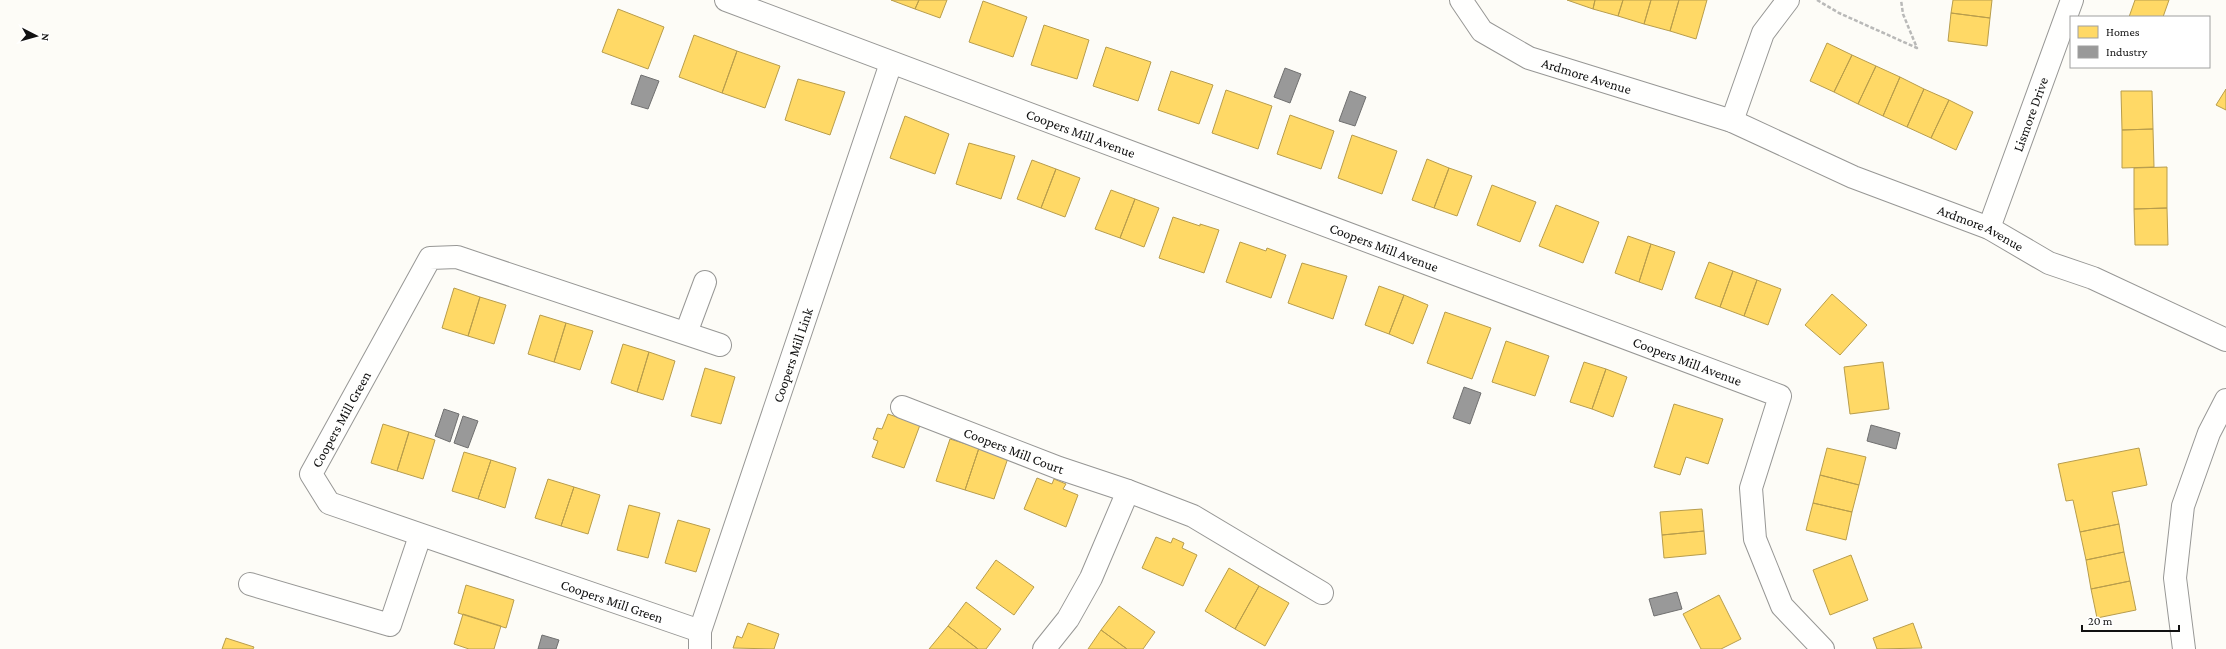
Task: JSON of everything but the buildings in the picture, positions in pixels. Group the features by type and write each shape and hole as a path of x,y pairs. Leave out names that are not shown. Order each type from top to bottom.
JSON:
{"street":[{"name":"Coopers Mill Avenue","path":"726,0 890,63 1780,396 1751,488 1755,539 1782,606 1823,649"},
{"name":"Ardmore Avenue","path":"1461,0 1482,31 1529,58 1732,121 1853,177 1989,228 2049,263 2093,278 2226,340"},
{"path":"1732,121 1763,33 1788,0"},
{"name":"Lismore Drive","path":"1989,228 2072,0"},
{"name":"Coopers Mill Link","path":"700,640 890,63"},
{"name":"Coopers Mill Green","path":"700,640 329,503 310,474 430,258 457,257 720,345"},
{"path":"686,333 705,282"},
{"path":"2184,649 2175,578 2183,506 2209,433 2226,400"},
{"name":"Coopers Mill Court","path":"902,407 1059,468 1128,491 1192,516 1322,593"},
{"path":"1044,649 1068,619 1091,578 1128,491"},
{"path":"250,584 390,625 420,536"}],"path":[{"path":"1817,0 1839,13 1917,48 1902,14 1901,0"}]}
